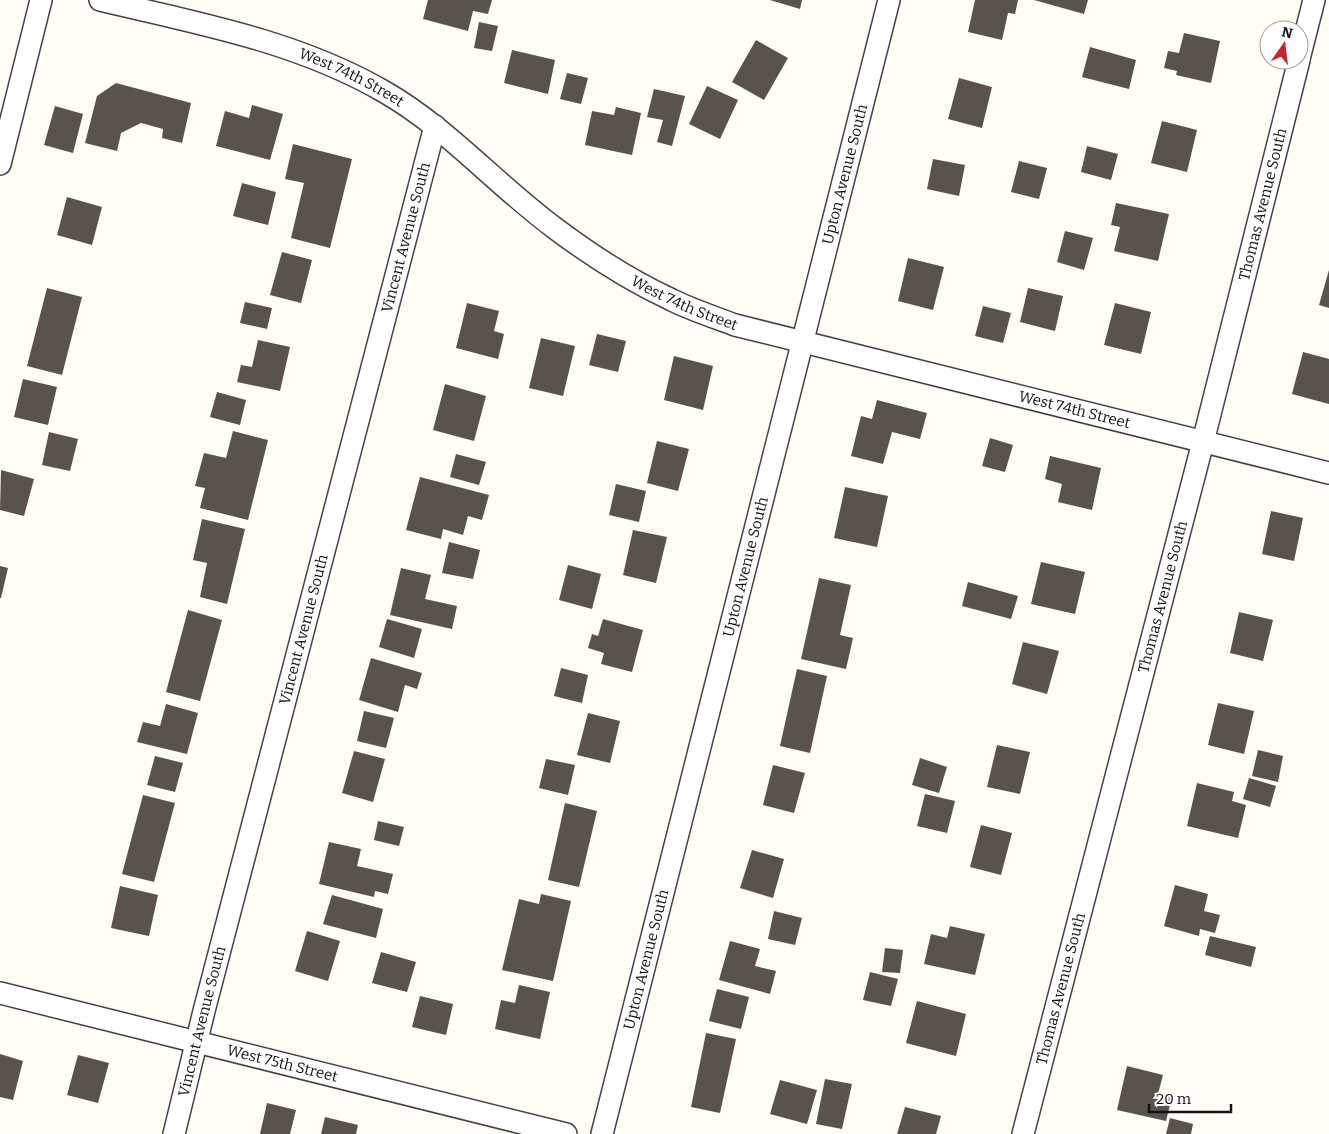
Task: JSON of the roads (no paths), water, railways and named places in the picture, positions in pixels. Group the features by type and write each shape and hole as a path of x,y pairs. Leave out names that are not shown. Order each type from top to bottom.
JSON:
{"street":[{"path":"0,164 41,0"},
{"name":"West 74th Street","path":"100,0 244,34 315,57 383,91 435,126 555,228 612,268 672,300 735,325 1329,473"},
{"name":"Upton Avenue South","path":"602,1134 889,0"},
{"name":"Thomas Avenue South","path":"1309,20 1314,0"},
{"name":"Thomas Avenue South","path":"1023,1134 1203,442 1296,70"},
{"name":"Vincent Avenue South","path":"174,1134 435,126"},
{"name":"West 75th Street","path":"0,994 566,1134"}]}
